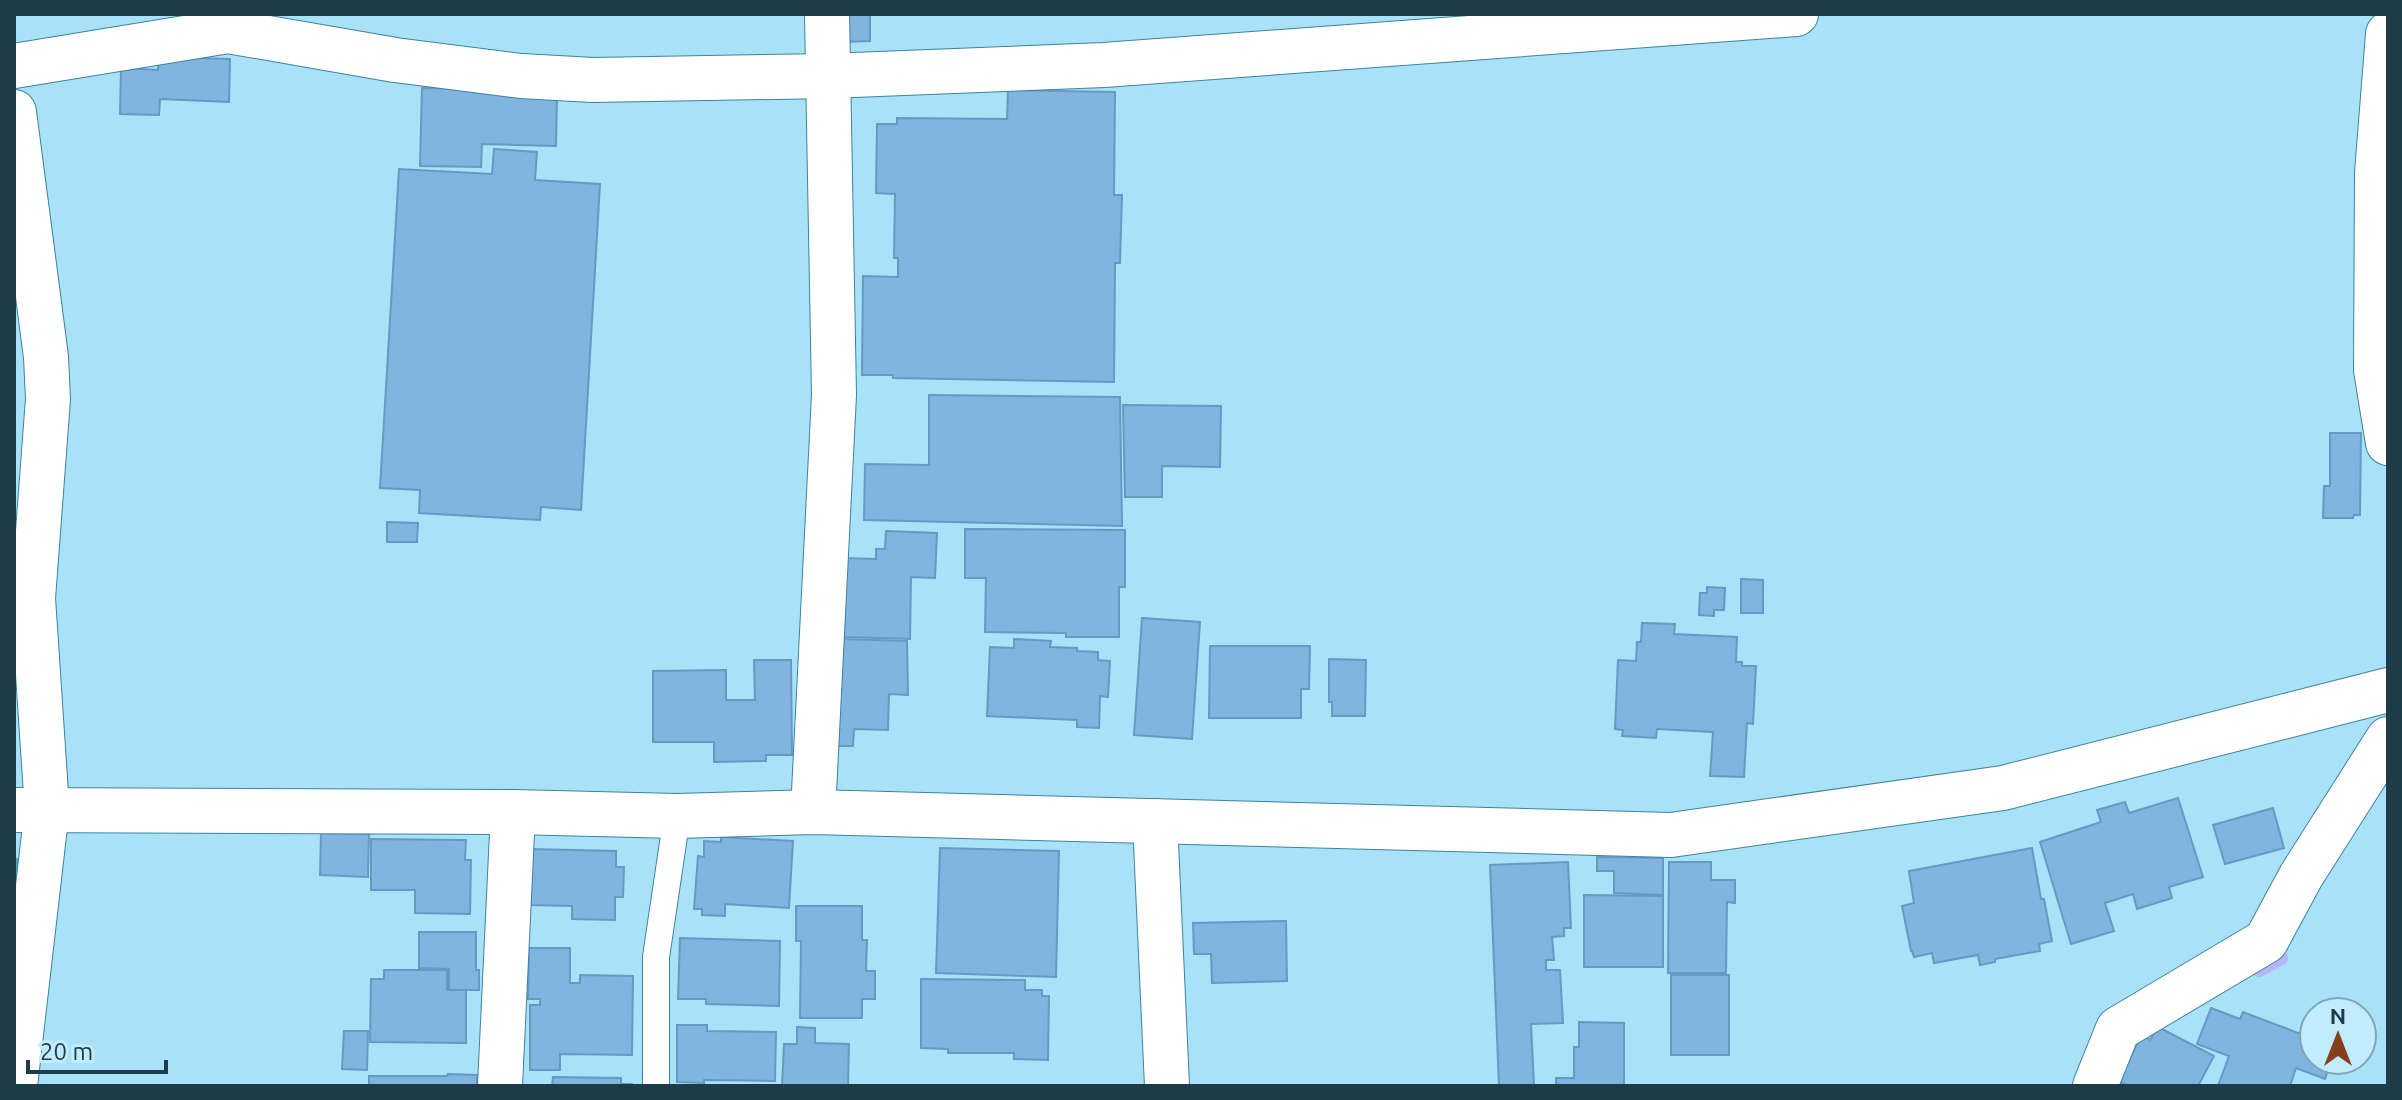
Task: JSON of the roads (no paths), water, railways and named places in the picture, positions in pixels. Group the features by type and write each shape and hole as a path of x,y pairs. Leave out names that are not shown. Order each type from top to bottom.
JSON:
{"street":[{"path":"813,812 834,395 827,14"},
{"path":"14,66 228,31 395,60 521,76 593,80 828,76 1104,65 1796,14"},
{"path":"2388,34 2377,173 2376,370 2388,443"},
{"path":"14,112 46,357 48,399 33,598 31,810 15,1086"},
{"path":"31,810 513,812 677,816 813,812 1671,835 2003,788 2388,690"},
{"path":"2095,1086 2118,1029 2266,941 2301,876 2388,739"},
{"path":"500,1086 513,812"},
{"path":"1155,821 1167,1086"}],"lane":[{"path":"656,1086 656,957 677,816"}],"waterway":[{"path":"2259,970 2281,958"}]}
